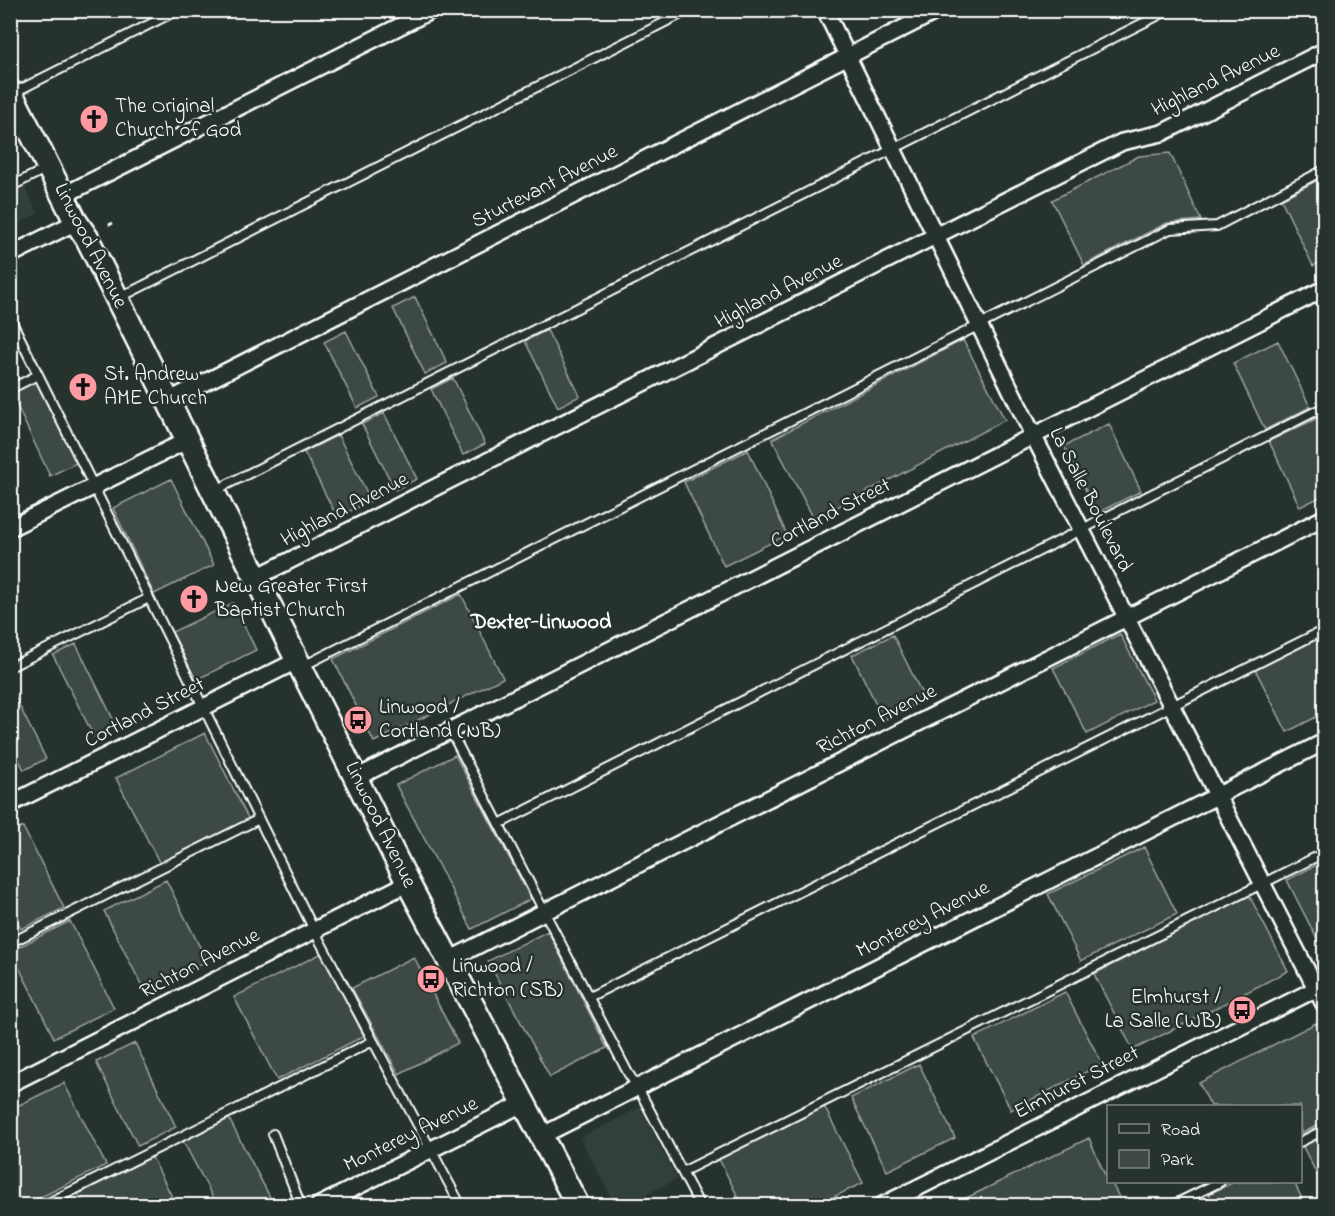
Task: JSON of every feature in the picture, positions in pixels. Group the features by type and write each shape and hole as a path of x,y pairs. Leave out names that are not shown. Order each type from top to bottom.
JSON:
{"street":[{"path":"64,195 432,10"},
{"name":"La Salle Boulevard","path":"825,10 938,236 979,327 1033,435 1218,795 1321,987 1324,1004"},
{"name":"Sturtevant Avenue","path":"168,401 939,10"},
{"name":"Highland Avenue","path":"255,578 1122,142 1162,133 1324,51"},
{"name":"Linwood Avenue","path":"12,98 76,222 87,238 408,883 578,1206"},
{"path":"10,255 76,222"},
{"name":"Cortland Street","path":"356,778 1324,289"},
{"path":"10,528 188,440"},
{"name":"Richton Avenue","path":"449,960 1324,518"},
{"name":"Cortland Street","path":"10,804 202,707 300,664"},
{"name":"Monterey Avenue","path":"541,1136 1324,742"},
{"name":"Richton Avenue","path":"10,1084 408,883"},
{"name":"Elmhurst Street","path":"881,1206 1321,987"},
{"name":"Monterey Avenue","path":"318,1206 524,1103"}],"lane":[{"path":"12,98 178,10"},
{"path":"117,299 689,10"},
{"path":"212,491 1168,10"},
{"path":"10,187 49,167"},
{"path":"300,664 1170,230 1217,226 1324,170"},
{"path":"10,318 314,930 461,1206"},
{"path":"10,388 39,375"},
{"path":"500,824 1324,406"},
{"path":"10,667 149,598"},
{"path":"589,997 1324,630"},
{"path":"450,730 628,1073 700,1206"},
{"path":"10,943 259,819"},
{"path":"682,1172 1324,853"},
{"path":"42,1206 373,1041"},
{"path":"1302,1141 1324,1130"},
{"path":"273,1134 301,1206"},
{"path":"1171,1206 1218,1183"}],"shaded area":[{"path":"10,159 38,213 11,227 10,227"},
{"path":"640,1107 677,1179 625,1205 615,1205 580,1138"}],"green space":[{"path":"1170,153 1201,220 1167,223 1084,265 1052,200 1139,156"},
{"path":"1324,177 1324,260 1313,266 1281,199"},
{"path":"415,297 447,363 425,374 393,308"},
{"path":"547,330 580,396 558,407 525,341"},
{"path":"346,331 379,397 357,408 324,342"},
{"path":"963,340 1005,420 814,519 772,439"},
{"path":"1278,341 1310,407 1265,430 1233,363"},
{"path":"453,378 485,444 463,455 431,389"},
{"path":"37,380 78,462 50,476 11,393"},
{"path":"384,413 417,479 395,490 362,424"},
{"path":"1324,415 1324,495 1300,507 1269,441"},
{"path":"1109,424 1141,491 1097,513 1064,446"},
{"path":"338,435 371,501 337,517 304,452"},
{"path":"748,450 787,535 724,566 684,482"},
{"path":"171,479 214,565 154,594 113,508"},
{"path":"461,594 503,678 374,742 333,659"},
{"path":"233,603 256,650 196,680 172,632"},
{"path":"1324,633 1324,713 1287,732 1255,669"},
{"path":"1120,634 1154,700 1087,734 1053,668"},
{"path":"893,635 925,700 884,720 852,655"},
{"path":"76,644 116,725 94,737 53,655"},
{"path":"10,687 46,759 24,770 11,743"},
{"path":"205,733 249,820 160,864 116,778"},
{"path":"455,755 531,899 472,929 396,785"},
{"path":"23,827 64,908 21,929 11,907 10,833"},
{"path":"1144,847 1177,914 1081,961 1048,894"},
{"path":"1324,861 1324,953 1287,880"},
{"path":"166,880 207,961 145,992 104,911"},
{"path":"1249,895 1288,971 1133,1050 1094,974"},
{"path":"70,921 114,1008 54,1038 11,951"},
{"path":"548,931 607,1048 550,1077 488,961"},
{"path":"322,953 364,1036 277,1080 234,997"},
{"path":"414,957 458,1043 399,1074 352,988"},
{"path":"1065,992 1102,1064 1011,1110 974,1038"},
{"path":"1316,1023 1324,1039 1324,1122 1302,1133 1302,1105 1210,1105 1199,1083"},
{"path":"135,1043 176,1127 138,1146 96,1062"},
{"path":"919,1064 955,1138 887,1171 851,1098"},
{"path":"64,1083 106,1165 25,1205 11,1205 11,1109"},
{"path":"824,1106 863,1183 817,1205 742,1205 719,1159"},
{"path":"228,1117 272,1201 263,1205 217,1205 183,1141"},
{"path":"1324,1131 1324,1188 1302,1145 1302,1142"},
{"path":"1089,1138 1107,1183 1112,1183 1123,1205 952,1205"},
{"path":"152,1157 176,1205 84,1205 78,1194"},
{"path":"1232,1183 1294,1183 1305,1205 1214,1205 1209,1194"}],"place":[{"name":"The Original Church of God","path":"94,119"},
{"name":"St. Andrew AME Church","path":"83,387"},
{"name":"New Greater First Baptist Church","path":"194,599"},
{"name":"Linwood / Cortland (NB)","path":"358,720"},
{"name":"Linwood / Richton (SB)","path":"431,979"},
{"name":"Elmhurst / La Salle (WB)","path":"1242,1010"}],"district":[{"name":"Dexter-Linwood","path":"541,623"}]}
